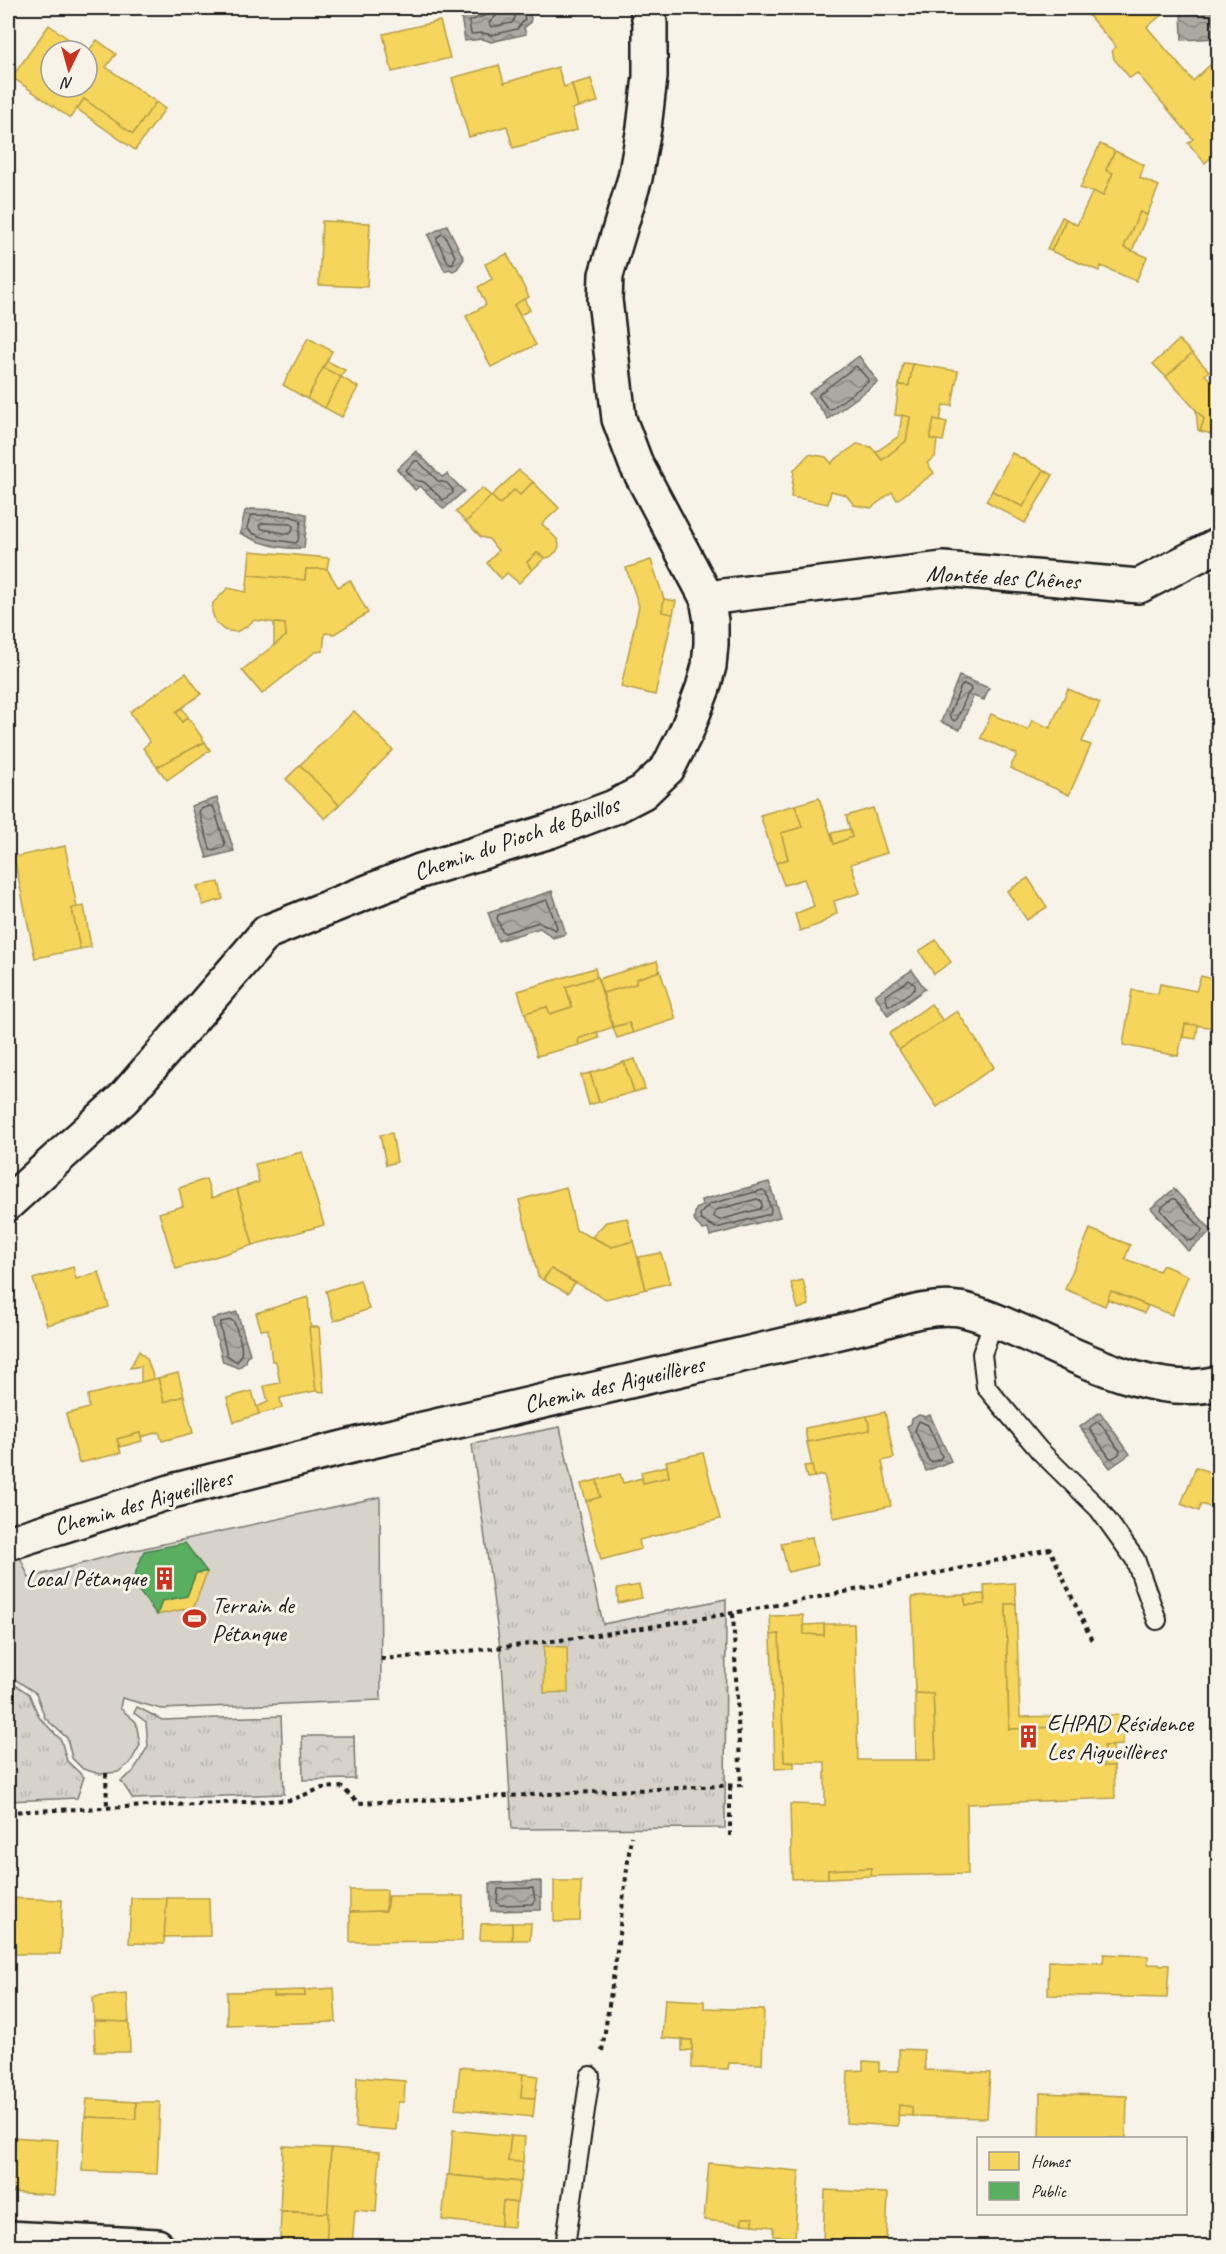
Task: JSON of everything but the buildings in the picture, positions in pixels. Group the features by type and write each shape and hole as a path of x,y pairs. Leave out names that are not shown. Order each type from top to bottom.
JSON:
{"street":[{"name":"Chemin du Pioch de Baillos","path":"8,1203 123,1099 267,932 420,871 549,831 614,807 643,792 668,768 687,730 703,688 709,666 711,621 707,598 636,464 619,419 605,300 606,275 635,178 644,128 650,77 650,23 647,8"},
{"name":"Montée des Chênes","path":"707,598 942,569 1139,586 1218,545"},
{"name":"Chemin des Aigueillères","path":"8,1543 199,1484 435,1425 870,1325 926,1309 960,1309 994,1320 1117,1373 1164,1385 1191,1387 1218,1383"},
{"path":"8,2238 157,2247"}],"lane":[{"path":"994,1320 982,1354 986,1387 1038,1450 1099,1509 1135,1559 1157,1620"},
{"path":"566,2247 590,2076"}],"path":[{"path":"381,1659 526,1645 634,1630 879,1586 1050,1549 1092,1641"},
{"path":"8,1812 291,1800 322,1788 341,1786 358,1803 741,1785 733,1612"},
{"path":"106,1773 107,1807"},
{"path":"730,1786 730,1836"},
{"path":"590,2076 603,2049 631,1836"}],"green space":[{"path":"560,1427 603,1624 726,1599 725,1828 512,1829 502,1662 472,1444"},
{"name":"Terrain de Pétanque","path":"380,1497 381,1700 161,1709 122,1698 120,1708 136,1722 140,1745 130,1763 118,1772 100,1774 83,1769 72,1758 67,1738 45,1718 36,1693 10,1676 8,1677 8,1561 20,1557 29,1578 117,1554"},
{"path":"10,1681 29,1694 39,1717 61,1740 67,1761 84,1777 77,1798 8,1801 8,1683"},
{"path":"137,1707 162,1720 281,1716 284,1794 133,1799 121,1781 133,1772 148,1746 146,1722 134,1713"},
{"path":"302,1736 354,1736 355,1779 303,1780"}],"water":[{"path":"516,7 526,10 531,18 530,23 524,28 526,34 491,42 483,39 465,41 461,16 495,8"},
{"path":"1181,8 1218,8 1218,38 1182,40"},
{"path":"447,225 464,259 453,271 449,269 445,271 428,235"},
{"path":"859,356 878,382 828,419 809,393"},
{"path":"416,451 442,477 447,474 464,491 444,509 420,486 415,490 397,469"},
{"path":"250,509 290,510 306,514 304,548 270,545 240,533 245,511"},
{"path":"959,676 989,688 984,700 973,696 960,730 941,722"},
{"path":"217,798 234,851 207,858 191,806"},
{"path":"552,891 566,934 553,938 540,928 498,941 488,912"},
{"path":"912,970 925,989 888,1016 875,995"},
{"path":"769,1182 780,1217 710,1236 708,1229 703,1230 695,1222 696,1209 702,1206 701,1200"},
{"path":"1174,1189 1212,1231 1188,1251 1151,1208"},
{"path":"237,1312 250,1354 246,1362 238,1368 223,1362 212,1319"},
{"path":"1100,1412 1130,1454 1110,1468 1080,1427"},
{"path":"919,1415 926,1417 930,1415 951,1461 926,1471 907,1426"},
{"path":"541,1881 541,1910 491,1911 490,1883"}],"place":[{"name":"Local Pétanque","path":"164,1578"},
{"name":"Terrain de Pétanque","path":"194,1619"},
{"name":"EHPAD Résidence Les Aigueillères","path":"1029,1737"}]}
